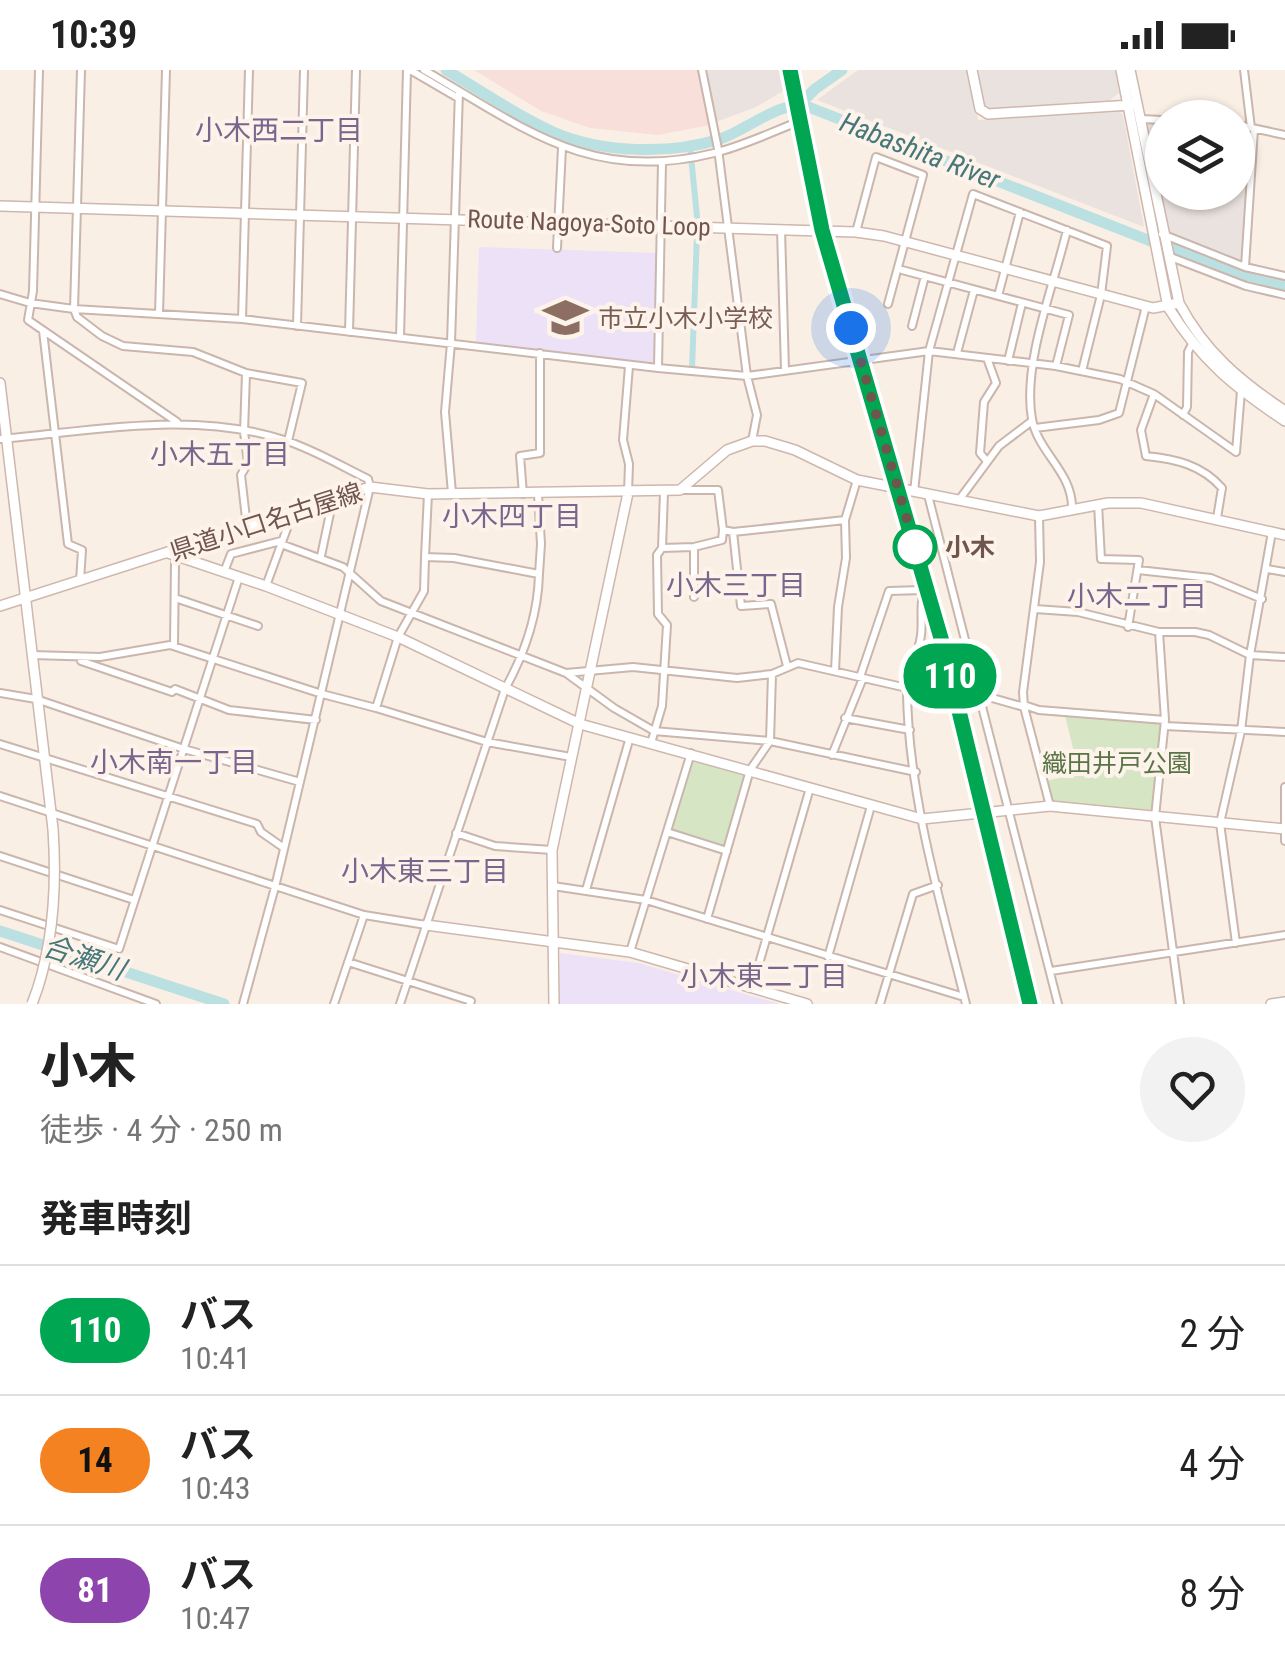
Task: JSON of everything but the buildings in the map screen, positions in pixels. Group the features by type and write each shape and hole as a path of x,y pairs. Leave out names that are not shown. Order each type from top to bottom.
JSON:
{"main road":[{"path":"790,70 822,230 956,700 1030,1004"},
{"path":"972,70 980,108 988,114 1132,105"},
{"path":"1121,70 1132,105 1174,305 1192,344 1212,368 1285,421"},
{"path":"1130,70 1132,105 1139,118 1158,234"},
{"name":"Route Nagoya-Soto Loop","path":"0,206 856,232 1146,306 1174,305"},
{"path":"1174,305 1216,359 1285,411"},
{"path":"0,384 3,439 53,830 53,917 32,1004"},
{"path":"680,490 727,450 752,441 784,445 857,480 1038,516 1098,504 1162,506 1285,535"},
{"name":"県道小口名古屋線","path":"0,606 173,555 370,487 428,494 680,490"},
{"path":"554,1004 552,850 628,493"},
{"path":"173,555 398,637 580,724 922,819 1050,806 1284,829"},
{"path":"426,925 630,952 807,1004"},
{"path":"1272,1004 1285,1002"}],"street":[{"path":"39,70 28,320 178,423"},
{"path":"81,70 74,309 77,317 122,346 193,352 246,372 302,383 288,441"},
{"path":"159,314 166,70"},
{"path":"242,319 249,70"},
{"path":"297,326 304,70"},
{"path":"349,332 356,70"},
{"path":"400,337 409,70 562,148 593,157 662,162 692,158 800,119"},
{"path":"424,70 459,94"},
{"path":"702,70 718,151 747,376 757,415 752,441"},
{"path":"1244,70 1248,100"},
{"path":"452,493 445,412 451,344 459,94"},
{"path":"1139,118 1145,119"},
{"path":"1255,129 1285,135"},
{"path":"556,248 562,148"},
{"path":"856,232 876,156 923,175 888,304"},
{"path":"658,368 662,162"},
{"path":"914,492 929,351 973,194 1107,246 1101,295 1082,371"},
{"path":"1245,267 1248,210"},
{"path":"998,296 1020,212"},
{"path":"781,229 785,370"},
{"path":"1068,230 1032,363 1033,425 1069,482 1072,510"},
{"path":"1158,234 1245,267 1285,276"},
{"path":"1162,254 1246,286 1285,294"},
{"path":"902,270 1069,316 1056,366"},
{"path":"912,326 925,276"},
{"path":"957,353 974,290"},
{"path":"0,294 74,309 242,319 629,366 747,376 929,351 957,353 1056,366 1128,382 1154,394 1236,452 1242,391"},
{"path":"1008,360 1022,303"},
{"path":"958,501 999,446 1033,425 1099,420 1119,413 1146,306"},
{"path":"43,330 68,544 82,550 80,581"},
{"path":"1183,414 1187,408 1188,352 1192,344"},
{"path":"523,494 520,456 540,453 540,354"},
{"path":"986,460 980,453 984,402 996,383 987,358"},
{"path":"628,493 629,464 622,431 629,366"},
{"path":"246,372 244,432 248,462 241,475 247,527"},
{"path":"1154,394 1141,430 1146,456 1170,458 1210,474 1222,488 1217,518"},
{"path":"3,439 178,423 288,441 368,479 370,487 316,720 244,1002"},
{"path":"835,672 838,607 846,558 845,520 857,480"},
{"path":"662,548 694,547 722,540 718,490 680,490"},
{"path":"651,743 662,706 667,624 658,614 657,555 662,548 664,492"},
{"path":"376,708 398,637 424,591 428,494"},
{"path":"400,1004 505,689 524,656 538,594 538,494"},
{"path":"928,496 1058,1004"},
{"path":"321,556 333,499"},
{"path":"1098,504 1101,558 1139,560 1128,627"},
{"path":"266,586 293,512"},
{"path":"1038,516 1040,562 1024,706 1050,806"},
{"path":"723,530 845,520"},
{"path":"733,532 741,606 771,604 786,666"},
{"path":"1236,943 1220,823 1241,731 1272,532"},
{"path":"224,572 232,554 281,542 321,556 350,572 381,601 566,674 654,731 770,742 916,772"},
{"path":"694,547 694,597"},
{"path":"173,555 174,646"},
{"path":"425,557 454,558 539,574"},
{"path":"1267,568 1285,572"},
{"path":"1138,570 1210,578 1262,599"},
{"path":"0,910 119,949 239,577"},
{"path":"832,756 889,591 926,589 921,636 906,690 922,819 965,1000"},
{"path":"175,598 258,626"},
{"path":"1035,608 1078,612 1159,632 1209,635 1250,655 1285,657"},
{"path":"1159,632 1165,723 1154,817 1180,1004"},
{"path":"32,655 75,658 174,646 487,742 571,758"},
{"path":"75,658 228,710 316,720"},
{"path":"566,674 633,668 737,678 772,674 798,663 981,705"},
{"path":"707,919 750,770 770,742 772,674"},
{"path":"0,693 36,699 184,749 300,782"},
{"path":"978,694 1039,710 1285,732"},
{"path":"846,718 910,730"},
{"path":"586,890 630,737"},
{"path":"0,744 258,824 261,832 284,848"},
{"path":"630,952 691,753"},
{"path":"1285,787 1285,841"},
{"path":"752,988 810,788"},
{"path":"0,796 364,915 426,925"},
{"path":"828,956 871,806"},
{"path":"667,832 727,851"},
{"path":"456,833 495,846 552,850"},
{"path":"0,856 134,900"},
{"path":"880,1004 913,894 938,885"},
{"path":"553,886 646,900 965,1000"},
{"path":"334,1004 364,915"},
{"path":"1050,971 1285,935"},
{"path":"0,947 156,1004"},
{"path":"348,962 471,1000 470,1004"}],"shaded area":[{"path":"474,70 699,70 710,125 658,135 590,128 541,111"},
{"path":"706,70 781,70 785,90 756,107 716,122"},
{"path":"858,70 968,70 978,120 1120,112 1144,227 817,100"},
{"path":"975,70 1115,70 1119,93 1110,100 988,109 984,107"},
{"path":"1163,210 1246,210 1244,263 1167,234"},
{"name":"市立小木小学校","path":"479,247 656,253 654,363 476,342"},
{"path":"560,953 638,963 780,1004 560,1004"}],"green space":[{"name":"織田井戸公園","path":"1065,715 1162,723 1151,813 1052,804 1047,781 1075,774 1078,769"},
{"path":"694,758 745,773 724,846 672,830"}],"waterway":[{"name":"Habashita River","path":"446,70 553,132 614,148 680,148 700,144 730,135 784,108 806,106 1148,240 1244,275 1285,285"},
{"path":"799,105 842,70"},
{"path":"690,146 697,217"},
{"path":"696,369 692,369 697,234"},
{"path":"237,714 309,723"},
{"path":"241,822 253,826"},
{"path":"263,829 274,837"},
{"name":"合瀬川","path":"0,931 224,1004"}],"bus line":[{"name":"110","path":"790,70 822,230 943,645 1030,1004"}],"place":[{"name":"市立小木小学校","path":"565,318"},
{"name":"小木","path":"915,547"}],"district":[{"name":"小木西二丁目","path":"279,130"},
{"name":"小木五丁目","path":"220,454"},
{"name":"小木四丁目","path":"512,516"},
{"name":"小木三丁目","path":"736,585"},
{"name":"小木二丁目","path":"1137,596"},
{"name":"小木南一丁目","path":"174,762"},
{"name":"小木東三丁目","path":"425,871"},
{"name":"小木東二丁目","path":"764,976"}],"route":[{"path":"851,328 915,547"}]}
